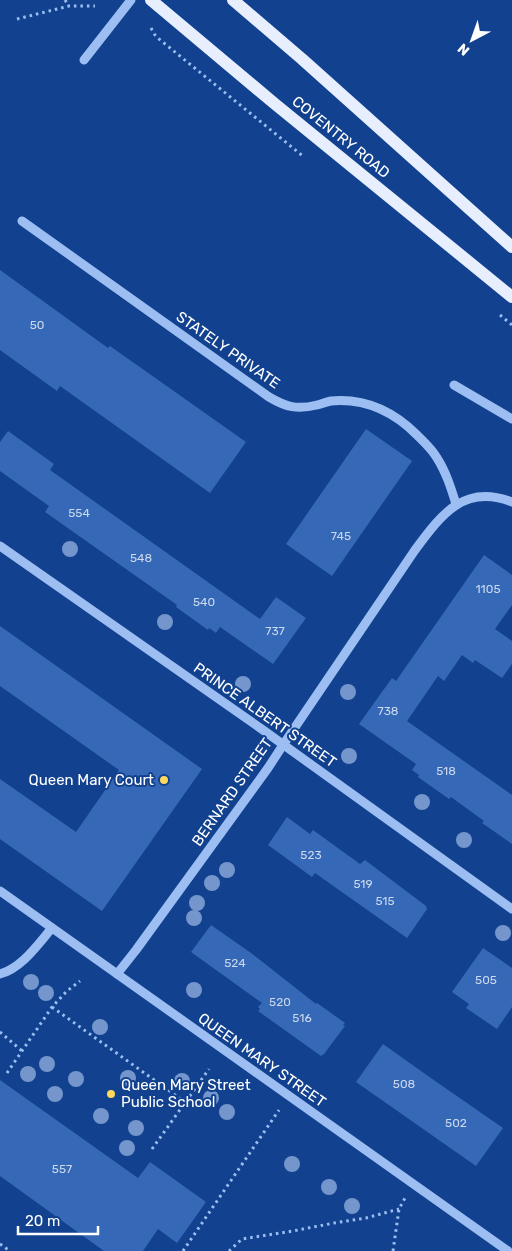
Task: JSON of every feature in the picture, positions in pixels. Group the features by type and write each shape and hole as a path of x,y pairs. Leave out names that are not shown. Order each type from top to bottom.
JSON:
{"main road":[{"name":"COVENTRY ROAD","path":"151,0 275,104 512,297"},
{"name":"COVENTRY ROAD","path":"233,0 302,59 512,247"}],"street":[{"path":"84,60 131,0"},
{"name":"STATELY PRIVATE","path":"22,221 279,403 302,408 330,401 348,401 366,404 386,411 408,426 437,458 449,483 456,504"},
{"path":"454,385 512,419"},
{"path":"456,504 470,498 486,497 512,502"},
{"name":"BERNARD STREET","path":"117,974 260,779 415,550 430,530 456,504"},
{"name":"PRINCE ALBERT STREET","path":"0,546 283,744 512,909"},
{"name":"QUEEN MARY STREET","path":"0,891 508,1251"},
{"path":"0,974 5,973 26,958 52,928"}],"path":[{"path":"65,0 69,6"},
{"path":"17,20 69,6 95,6"},
{"path":"7,1073 52,1008 66,991 80,981"},
{"path":"52,1008 185,1102"},
{"path":"0,1032 22,1051"},
{"path":"152,1149 209,1068"},
{"path":"183,1251 288,1095"},
{"path":"393,1251 399,1209 412,1184"},
{"path":"228,1251 242,1239 366,1218 399,1209"},
{"path":"0,1244 10,1251"}],"building":[{"path":"0,270 108,348 110,346 246,442 210,493 60,386 57,391 0,350"},
{"path":"366,429 412,461 332,576 286,544"},
{"path":"8,431 54,464 50,470 260,619 276,597 306,618 273,664 220,627 216,633 209,628 208,630 176,607 177,605 45,512 49,506 0,471 0,442"},
{"path":"484,555 512,575 512,605 495,629 512,641 512,664 502,678 475,660 473,663 462,655 444,681 438,676 407,721 512,795 512,844 482,823 484,821 451,797 449,799 418,777 419,775 412,770 416,764 359,724 392,678 396,681"},
{"name":"Queen Mary Court","path":"0,626 202,769 102,911 0,839 0,779 76,832 119,770 0,686"},
{"path":"287,817 310,834 313,830 360,864 365,860 426,906 427,909 407,938 315,873 312,877 268,845"},
{"path":"211,925 251,953 316,1004 345,1023 343,1025 345,1026 324,1054 321,1056 258,1011 260,1009 258,1007 262,1003 191,952"},
{"path":"483,948 512,968 512,1007 497,1029 466,1008 469,1004 452,992"},
{"path":"383,1044 503,1128 476,1166 356,1082"},
{"path":"0,1080 138,1178 150,1162 206,1202 177,1243 158,1229 143,1251 104,1251 0,1176"}],"place":[{"name":"Queen Mary Court","path":"164,780"},
{"name":"Queen Mary Street Public School","path":"111,1094"}]}
